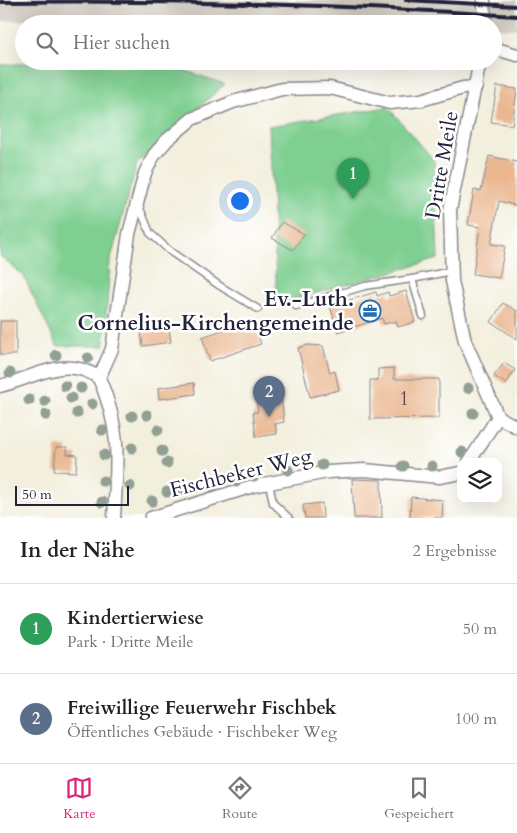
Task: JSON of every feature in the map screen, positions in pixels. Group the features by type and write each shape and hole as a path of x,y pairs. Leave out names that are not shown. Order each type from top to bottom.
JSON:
{"street":[{"path":"484,0 485,15"},
{"path":"502,51 517,55"},
{"name":"Dritte Meile","path":"479,70 450,210 452,271 465,341 498,417"},
{"path":"99,378 112,349 129,234 145,172 154,155 167,140 192,119 233,102 282,89 330,88 390,103 421,100 476,86"},
{"path":"0,386 46,371 70,366 88,370 99,378 110,403 116,425 117,455 114,518"},
{"path":"472,458 498,417 517,427"},
{"name":"Fischbeker Weg","path":"151,518 269,483 328,472 364,470 439,477 457,474"}],"lane":[{"path":"137,203 150,233 171,252 220,286 258,309"},
{"path":"296,306 365,286 452,271"},
{"path":"412,279 423,316"},
{"path":"269,483 273,503 289,518"}],"shaded area":[{"path":"0,0 517,0 517,29 502,28 502,15 15,15 15,21 0,21"}],"green space":[{"path":"15,64 15,70 183,70 225,84 137,163 110,262 104,346 57,346 23,275 0,256 0,65"},
{"path":"388,107 434,160 438,259 277,304 269,126"}],"building":[{"path":"497,86 517,89 512,125 491,122"},
{"path":"489,156 517,162 517,206 499,201 491,244 505,246 499,278 473,274 480,227 468,225 474,190 481,191"},
{"path":"282,222 304,234 293,250 272,238"},
{"name":"Ev.-Luth. Cornelius-Kirchengemeinde","path":"406,291 415,322 398,327 396,321 384,324 382,318 338,332 330,306 376,292 377,296 388,292 389,296"},
{"path":"503,303 517,311 517,339 491,322"},
{"path":"253,320 261,344 210,361 202,337"},
{"path":"0,321 16,321 16,355 0,355"},
{"path":"168,322 171,342 143,346 140,325"},
{"path":"308,345 323,346 330,373 335,371 339,390 310,397 298,348"},
{"path":"504,363 515,370 506,384 494,376"},
{"path":"394,368 394,379 439,379 439,418 370,419 370,380 378,380 378,369"},
{"path":"194,383 195,394 159,399 158,388"},
{"path":"281,395 284,422 275,424 277,434 256,437 253,412 258,412 256,399"},
{"path":"56,447 67,447 67,454 77,455 76,472 54,471"},
{"path":"352,479 381,480 382,518 354,518"},
{"path":"411,497 443,500 442,518 410,518"},
{"path":"322,503 323,518 305,518 303,505"}],"railway":[{"path":"406,0 517,6"},
{"path":"0,2 258,4 499,15"},
{"path":"502,15 517,16"}],"place":[{"name":"Kindertierwiese","path":"353,199"},
{"name":"Ev.-Luth. Cornelius-Kirchengemeinde","path":"370,311"},
{"name":"Freiwillige Feuerwehr Fischbek","path":"269,417"}]}
